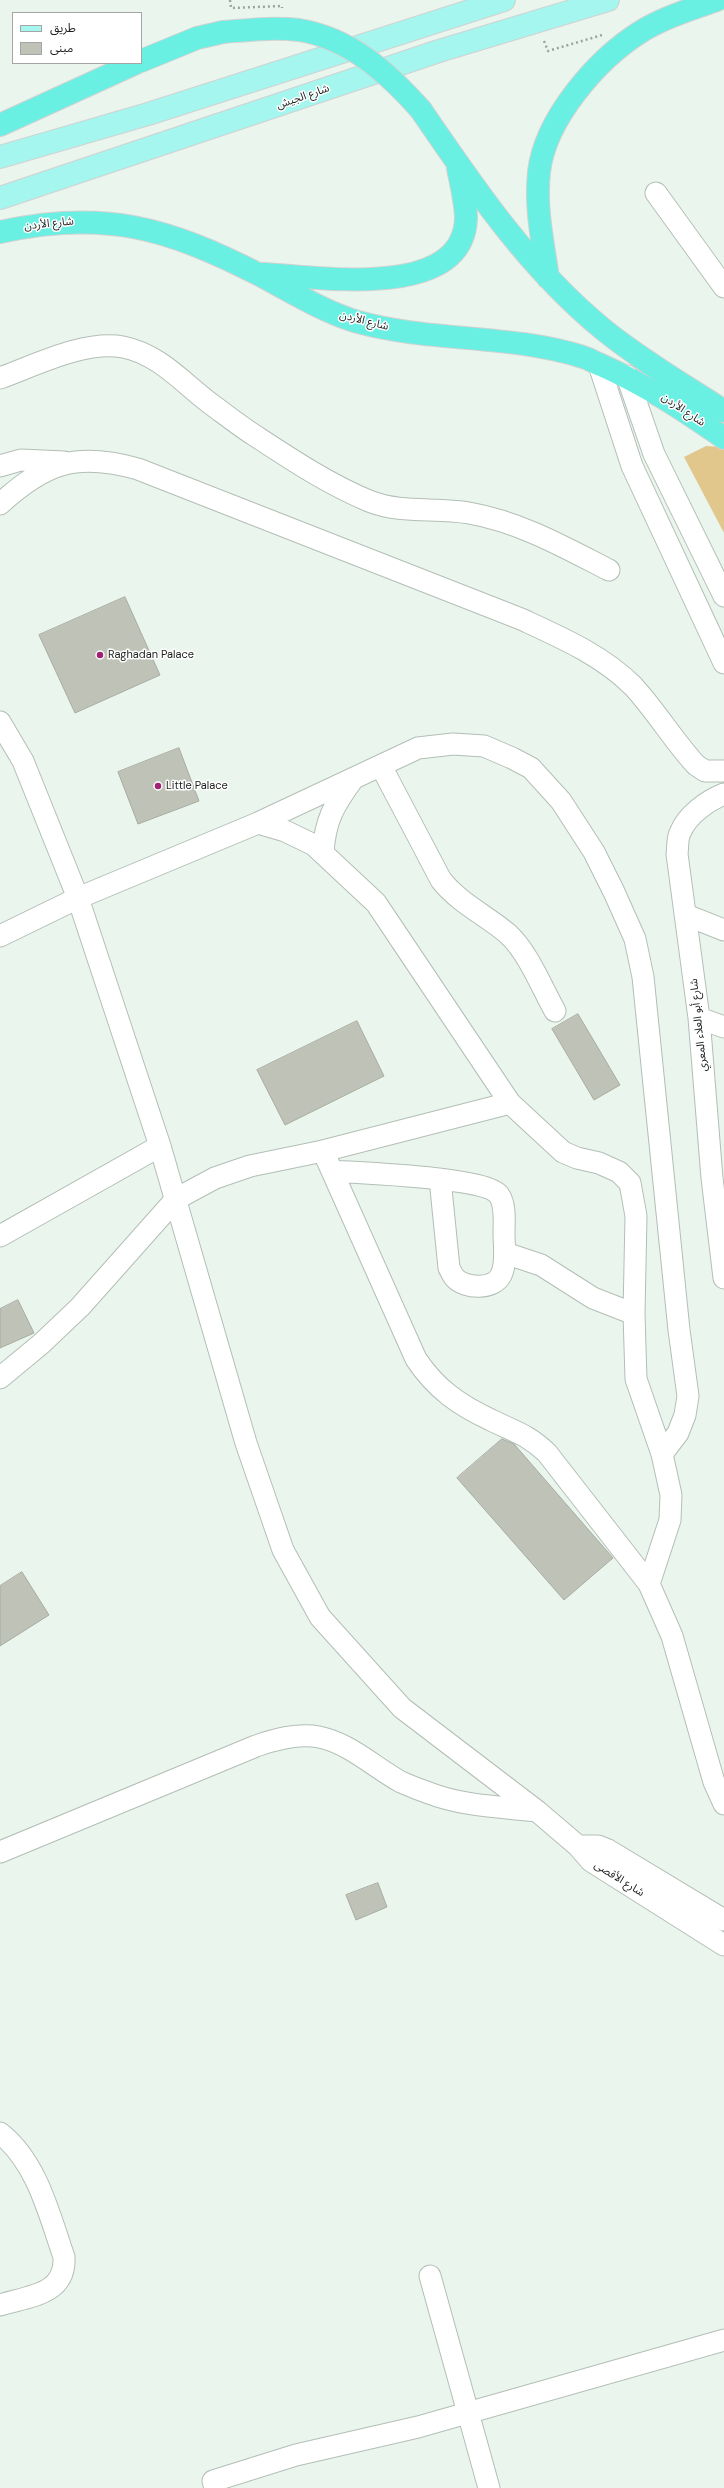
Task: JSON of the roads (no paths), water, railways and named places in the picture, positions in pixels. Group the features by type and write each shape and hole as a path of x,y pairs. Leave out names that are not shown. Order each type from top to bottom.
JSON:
{"highway":[{"path":"548,278 539,220 539,173 543,151 552,129 565,106 581,85 614,53 641,32 689,9 718,0"},
{"name":"شارع الأردن","path":"142,61 197,38 223,32 261,29 299,30 337,41 370,60 397,83 421,110 499,221 548,278 604,330 724,411"},
{"path":"0,125 134,64"},
{"path":"256,273 356,280 383,280 418,272 438,263 455,250 466,220 457,162"},
{"name":"شارع الأردن","path":"0,232 71,221 106,222 135,226 186,241 256,273 339,316 391,329 506,341 585,358 628,376 663,396 724,438"}],"main road":[{"path":"0,157 148,114 487,4 504,0"},
{"name":"شارع الجيش","path":"0,198 439,51 608,0"}],"street":[{"path":"656,192 724,286"},
{"path":"0,378 90,347 106,346 139,352 167,368 256,436 303,466 369,501 405,509 453,510 496,518 538,534 609,570"},
{"path":"600,365 632,466 724,663"},
{"path":"628,376 650,441 724,596"},
{"path":"627,450 650,441"},
{"path":"0,466 21,460 66,463 102,460 138,469 521,619 566,640 619,674 632,686 696,765 705,771 724,771"},
{"path":"0,504 35,476 66,463"},
{"path":"0,723 23,761 78,898 160,1146 246,1443 283,1550 320,1618 402,1708 537,1811 578,1846"},
{"path":"0,936 78,898 258,823 418,748 452,744 484,746 531,768 561,801 594,852 634,939 643,977 679,1330 688,1396 685,1415 678,1434 662,1454"},
{"path":"381,766 441,880 452,894 510,935 523,954 555,1011"},
{"path":"323,852 325,832 330,812 353,779"},
{"name":"شارع أبو العلاء المعري","path":"724,794 699,809 687,820 679,834 677,854 699,1018 712,1178 724,1278"},
{"path":"258,823 303,838 323,852 363,889 394,927 510,1103 563,1152 598,1163 619,1172 630,1183 636,1216 634,1314 636,1379 662,1454 669,1480 670,1520 649,1584"},
{"path":"686,915 724,930"},
{"path":"699,1018 724,1027"},
{"path":"0,1378 42,1344 80,1307 176,1199 215,1178 243,1169 323,1151 510,1103"},
{"path":"0,1236 160,1146"},
{"path":"323,1151 408,1342 426,1375 441,1391 476,1413 533,1440 547,1453 649,1584 672,1636 714,1782 724,1804"},
{"path":"332,1170 440,1179 490,1188 499,1194 503,1204 505,1253 504,1268 499,1278 490,1284 466,1285 455,1278 449,1268 440,1179"},
{"path":"505,1253 541,1265 594,1298 634,1314"},
{"path":"0,1852 256,1746 277,1739 296,1736 318,1736 337,1743 402,1782 431,1794 464,1802 537,1811"},
{"name":"شارع الأقصى","path":"578,1846 593,1846 608,1850 724,1920"},
{"name":"شارع الأقصى","path":"578,1846 595,1864 724,1945"},
{"path":"0,2133 24,2158 33,2174 64,2257 65,2268 61,2279 53,2287 0,2306"},
{"path":"430,2276 489,2488"},
{"path":"215,2488 213,2481 296,2455 418,2427 467,2411 724,2340"}],"place":[{"name":"Raghadan Palace","path":"100,655"},
{"name":"Little Palace","path":"158,786"}]}
